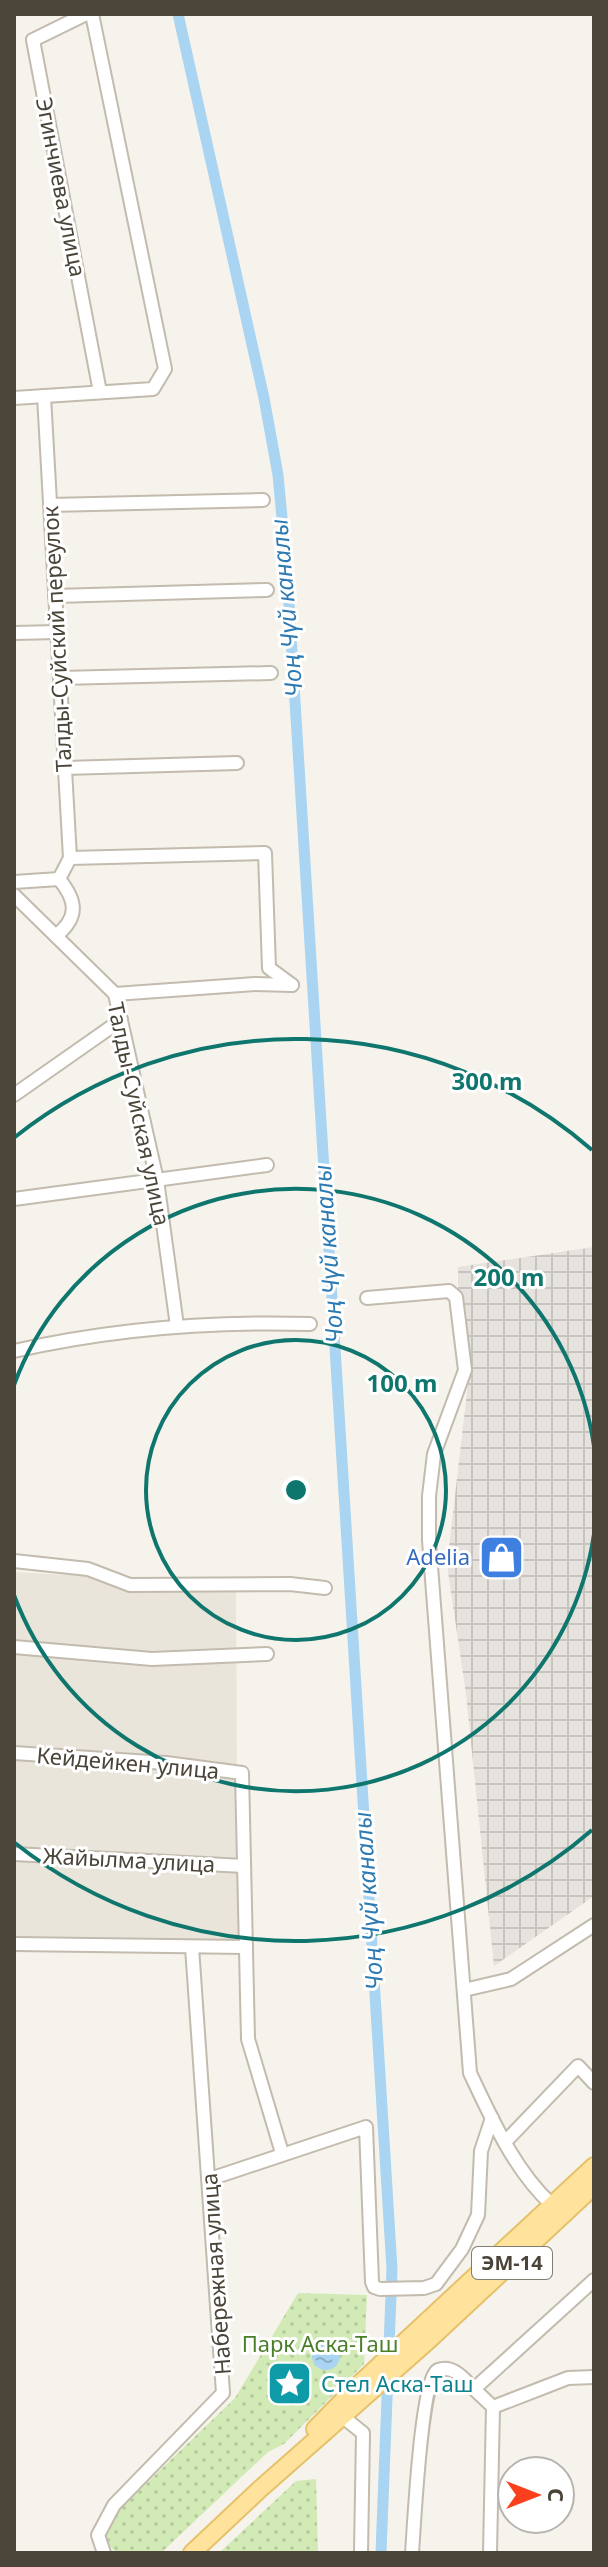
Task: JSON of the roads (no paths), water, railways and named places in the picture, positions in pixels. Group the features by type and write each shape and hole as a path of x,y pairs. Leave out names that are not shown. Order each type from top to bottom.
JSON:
{"main road":[{"name":"ЭМ-14","path":"192,2553 594,2166"},
{"name":"ЭМ-14","path":"260,2489 343,2417 357,2396 429,2340 594,2186"}],"street":[{"name":"Эгинчиева улица","path":"86,14 33,40 100,392"},
{"path":"14,398 153,389 165,369 92,14"},
{"name":"Талды-Суйский переулок","path":"44,396 70,858"},
{"path":"50,505 263,500"},
{"path":"55,596 267,590"},
{"path":"14,633 57,632"},
{"path":"60,678 271,673"},
{"path":"65,768 237,763"},
{"path":"59,879 70,858 265,853 269,968 292,985 255,984 115,994"},
{"path":"14,882 59,879"},
{"path":"56,936 68,926 74,909 71,894 59,879"},
{"name":"Талды-Суйская улица","path":"14,895 115,994 157,1180 177,1326"},
{"path":"14,1095 121,1020"},
{"path":"14,1199 267,1165"},
{"path":"367,1298 449,1291 456,1297 465,1370 434,1454 429,1496 429,1540 470,2073 505,2142 537,2191 552,2205"},
{"path":"14,1351 70,1338 177,1326 310,1324"},
{"path":"14,1561 88,1569 130,1585 290,1584 325,1588"},
{"path":"14,1647 152,1659 267,1654"},
{"name":"Кейдейкен улица","path":"14,1753 166,1763 242,1773 244,1866"},
{"name":"Жайылма улица","path":"14,1854 244,1866"},
{"path":"244,1866 248,2039 282,2153"},
{"path":"464,1990 511,1979 594,1925"},
{"path":"14,1944 246,1947"},
{"name":"Набережная улица","path":"104,2553 98,2535 114,2505 223,2393 192,1947"},
{"path":"505,2142 578,2066 594,2083"},
{"path":"210,2179 366,2127 372,2282 374,2287 380,2289 424,2288 436,2284 462,2249 478,2215 481,2151 492,2118"},
{"path":"474,2389 594,2280"},
{"path":"412,2553 425,2403 436,2370 455,2371 493,2407 490,2553"},
{"path":"493,2407 568,2378 594,2377"},
{"path":"343,2417 363,2433 361,2553"}],"water":[{"path":"326,2342 336,2346 340,2356 336,2366 326,2370 316,2366 312,2356 316,2346"}],"waterway":[{"name":"Чоң Чүй каналы","path":"178,14 264,398 278,475 287,572 392,2269 381,2553"}],"place":[{"name":"Adelia","path":"501,1557"},
{"name":"Стел Аска-Таш","path":"290,2384"}],"park label":[{"name":"Парк Аска-Таш","path":"320,2344"}]}
